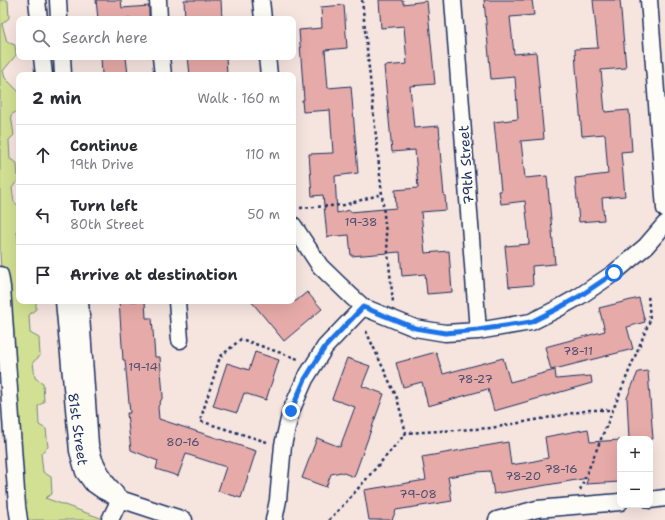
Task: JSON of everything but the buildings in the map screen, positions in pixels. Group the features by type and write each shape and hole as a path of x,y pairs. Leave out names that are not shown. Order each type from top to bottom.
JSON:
{"street":[{"path":"37,0 39,16"},
{"path":"58,0 59,16"},
{"path":"158,0 159,16"},
{"path":"261,0 263,16"},
{"name":"79th Street","path":"453,0 478,330"},
{"path":"649,0 665,209"},
{"path":"42,60 44,72"},
{"path":"62,60 63,72"},
{"path":"162,60 163,72"},
{"path":"267,60 269,72"},
{"path":"296,230 320,266 363,307 415,328 445,333 478,330 531,322 580,296 614,273 646,246 665,224"},
{"path":"0,276 19,520"},
{"name":"81st Street","path":"64,304 78,451 84,472 92,482 102,490 120,499"},
{"name":"81st Street","path":"80,304 90,445 98,468 105,480 120,499"},
{"path":"178,304 180,340"},
{"path":"274,520 278,500 283,445 291,411 305,379 325,347 363,307"},
{"path":"653,500 665,498"},
{"path":"110,520 120,499 184,520"},
{"path":"497,520 537,509 617,502"}],"path":[{"path":"362,0 393,302"},
{"path":"300,208 344,206 382,194"},
{"path":"578,495 650,320 648,294"},
{"path":"366,332 397,398 406,433"},
{"path":"267,442 200,420 220,357 242,339 302,361"},
{"path":"329,520 406,433 491,428 590,410 613,410"}],"green space":[{"path":"0,0 6,0 8,1 9,18 2,24 7,42 15,45 16,55 3,71 5,78 16,89 16,112 11,115 14,135 9,140 10,159 16,162 16,183 12,188 14,202 16,204 16,304 36,304 36,309 29,315 30,333 39,338 40,356 33,362 35,378 43,383 44,402 38,406 39,425 46,429 48,447 41,453 43,472 51,477 52,494 45,498 106,520 19,520 0,252"}],"route":[{"path":"291,411 305,379 325,347 363,307 415,328 445,333 478,330 531,322 580,296 614,273"}]}
